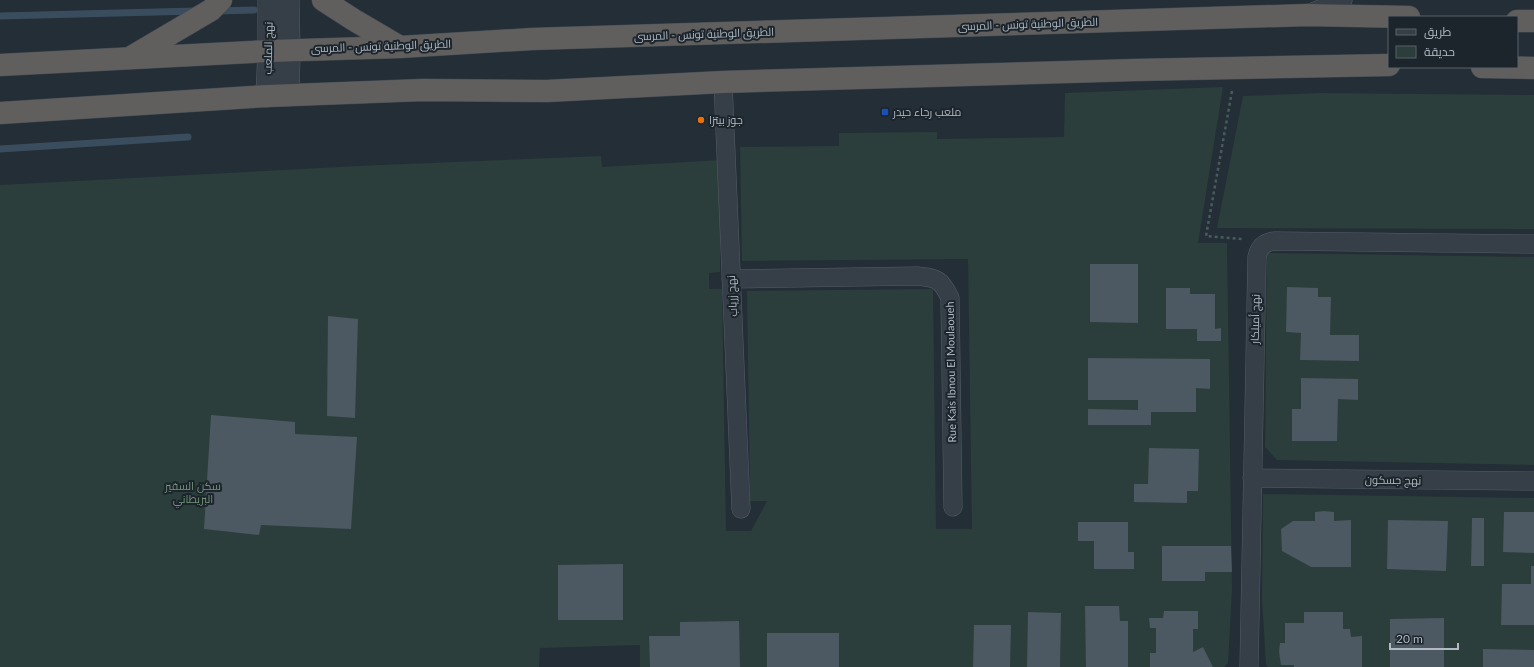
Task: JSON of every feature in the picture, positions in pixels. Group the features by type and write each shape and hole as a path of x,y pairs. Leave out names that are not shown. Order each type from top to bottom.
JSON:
{"highway":[{"path":"130,58 211,10 221,0"},
{"path":"323,0 354,20 400,46"},
{"name":"الطريق الوطنية تونس - المرسى","path":"0,66 279,50 540,39 1306,15 1388,17"},
{"path":"1518,21 1534,21"},
{"path":"0,113 278,96 424,90 546,90 723,82 1388,65"},
{"path":"1518,68 1534,68"}],"street":[{"name":"نهج الملعب","path":"269,0 279,50"},
{"name":"نهج الملعب","path":"278,96 279,50 288,0"},
{"path":"1306,15 1342,0"},
{"name":"نهج زرياب","path":"723,82 741,509"},
{"path":"1268,241 1534,244"},
{"name":"نهج أميلكار","path":"1249,667 1256,257 1262,245 1268,241"},
{"name":"Rue Kais Ibnou El Moulaoueh","path":"731,279 916,276 933,278 944,285 950,298 953,507"},
{"name":"نهج جسكون","path":"1252,478 1534,481"}],"path":[{"path":"1236,68 1206,236 1268,241"}],"green space":[{"name":"سكن السفير البريطاني","path":"1223,87 1198,243 1227,243 1232,590 1228,663 1224,667 640,667 640,645 540,648 539,667 0,667 0,185 357,166 601,156 602,167 720,160 720,272 709,273 709,289 722,289 726,531 751,531 767,501 750,501 747,291 933,289 936,529 972,529 968,259 742,261 740,147 839,146 839,133 937,132 937,139 1064,137 1065,93"},
{"path":"1321,93 1534,95 1534,229 1217,228 1243,96"},
{"path":"1267,253 1534,257 1534,465 1277,460 1265,447"},
{"path":"1263,494 1534,498 1534,667 1268,667 1266,665 1262,598"}],"building":[{"path":"1090,264 1138,264 1138,323 1090,322"},
{"path":"1287,287 1318,288 1318,297 1331,297 1330,335 1359,335 1359,361 1300,360 1301,333 1286,332"},
{"path":"1166,288 1190,288 1190,294 1215,294 1215,329 1221,328 1221,341 1197,341 1197,329 1166,329"},
{"path":"328,316 358,319 355,418 327,416"},
{"path":"1088,358 1210,359 1210,389 1196,388 1196,412 1151,412 1151,425 1088,425 1088,409 1138,410 1138,400 1088,400"},
{"path":"1301,378 1358,379 1358,400 1338,399 1337,441 1292,441 1292,409 1301,409"},
{"path":"211,415 295,422 295,434 357,437 351,529 261,525 259,535 204,529"},
{"path":"1149,448 1199,449 1198,491 1187,491 1187,503 1134,502 1134,484 1148,484"},
{"path":"1315,512 1334,512 1334,521 1351,520 1351,567 1311,567 1282,551 1281,529 1293,521 1315,521"},
{"path":"1504,512 1534,512 1534,553 1503,552"},
{"path":"1472,518 1484,518 1484,566 1471,566"},
{"path":"1388,520 1448,521 1446,571 1387,569"},
{"path":"1078,522 1128,522 1128,552 1134,552 1134,569 1094,569 1094,541 1078,541"},
{"path":"1162,546 1231,546 1232,572 1205,572 1205,581 1162,581"},
{"path":"623,564 623,620 558,620 558,565"},
{"path":"1531,566 1534,566 1534,625 1501,625 1502,584 1531,584"},
{"path":"1085,606 1119,606 1120,621 1128,621 1128,667 1086,667"},
{"path":"1164,611 1198,611 1198,629 1193,629 1193,652 1203,647 1213,667 1150,667 1150,653 1156,653 1156,628 1150,628 1149,618 1163,618"},
{"path":"1028,612 1061,613 1060,667 1027,667"},
{"path":"1304,612 1343,612 1343,629 1350,629 1351,637 1362,636 1362,667 1294,667 1294,665 1281,665 1279,652 1280,643 1285,643 1285,623 1304,623"},
{"path":"1444,618 1444,667 1390,667 1390,619"},
{"path":"739,621 740,667 650,667 649,636 680,636 680,622"},
{"path":"974,625 1011,625 1010,667 973,667"},
{"path":"767,633 839,633 839,667 767,667"},
{"path":"1483,649 1534,650 1534,667 1483,667"}],"waterway":[{"path":"216,11 254,10"},
{"path":"0,16 196,11"},
{"path":"0,149 188,137"}],"place":[{"name":"ملعب رجاء حيدر","path":"885,112"},
{"name":"جوز بيتزا","path":"701,120"}]}
